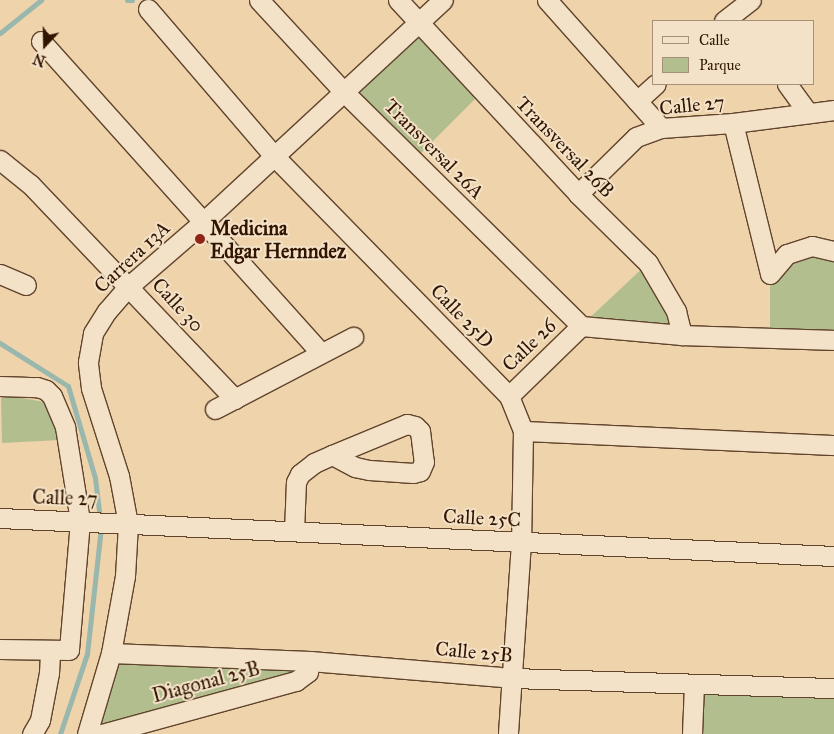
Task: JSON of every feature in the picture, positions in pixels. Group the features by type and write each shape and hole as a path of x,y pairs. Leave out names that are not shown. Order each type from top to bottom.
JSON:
{"street":[{"name":"Transversal 26A","path":"260,0 344,92 581,326"},
{"name":"Transversal 26B","path":"398,0 418,24 578,194 648,263 676,311 682,335"},
{"name":"Carrera 13A","path":"87,734 111,653 125,576 119,476 91,388 88,362 93,333 107,311 129,286 202,223 443,0"},
{"path":"547,0 661,128"},
{"path":"731,14 751,0"},
{"name":"Calle 25D","path":"148,9 274,156 509,396 523,431"},
{"path":"41,41 202,223 321,353"},
{"path":"637,101 655,85"},
{"path":"788,85 808,113"},
{"name":"Calle 27","path":"578,194 636,137 661,128 733,123 834,110"},
{"path":"733,123 770,274 787,254 812,246 834,251"},
{"name":"Calle 30","path":"0,160 30,184 235,399"},
{"path":"0,274 26,285"},
{"path":"581,326 682,335 834,340"},
{"name":"Calle 26","path":"509,396 581,326"},
{"path":"215,409 353,337"},
{"path":"0,386 37,387 46,390 52,396 65,427 88,521 69,650 0,649"},
{"path":"508,734 520,542 523,431 834,445"},
{"path":"294,531 296,482 300,474 314,463 332,454"},
{"name":"Calle 27","path":"0,518 121,523"},
{"name":"Calle 25C","path":"121,523 834,556"},
{"path":"32,734 40,720 49,674 50,651"},
{"name":"Calle 25B","path":"111,653 310,661 512,678 834,688"},
{"name":"Diagonal 25B","path":"102,734 296,681 308,672 310,661"},
{"path":"692,734 694,684"}],"green space":[{"path":"418,24 482,92 413,161 344,92"},
{"path":"834,251 834,340 770,337 770,274 787,254"},
{"path":"648,263 682,335 581,326"},
{"path":"1,394 44,402 60,440 2,443"},
{"path":"111,653 295,663 294,679 87,734"},
{"path":"694,684 834,688 834,734 692,734"}],"waterway":[{"path":"0,33 41,0"},
{"path":"127,0 132,0"},
{"path":"0,343 68,386 95,478 100,519"},
{"path":"60,734 87,654 101,528"}],"place":[{"name":"Medicina Edgar Hernndez","path":"200,239"}]}
